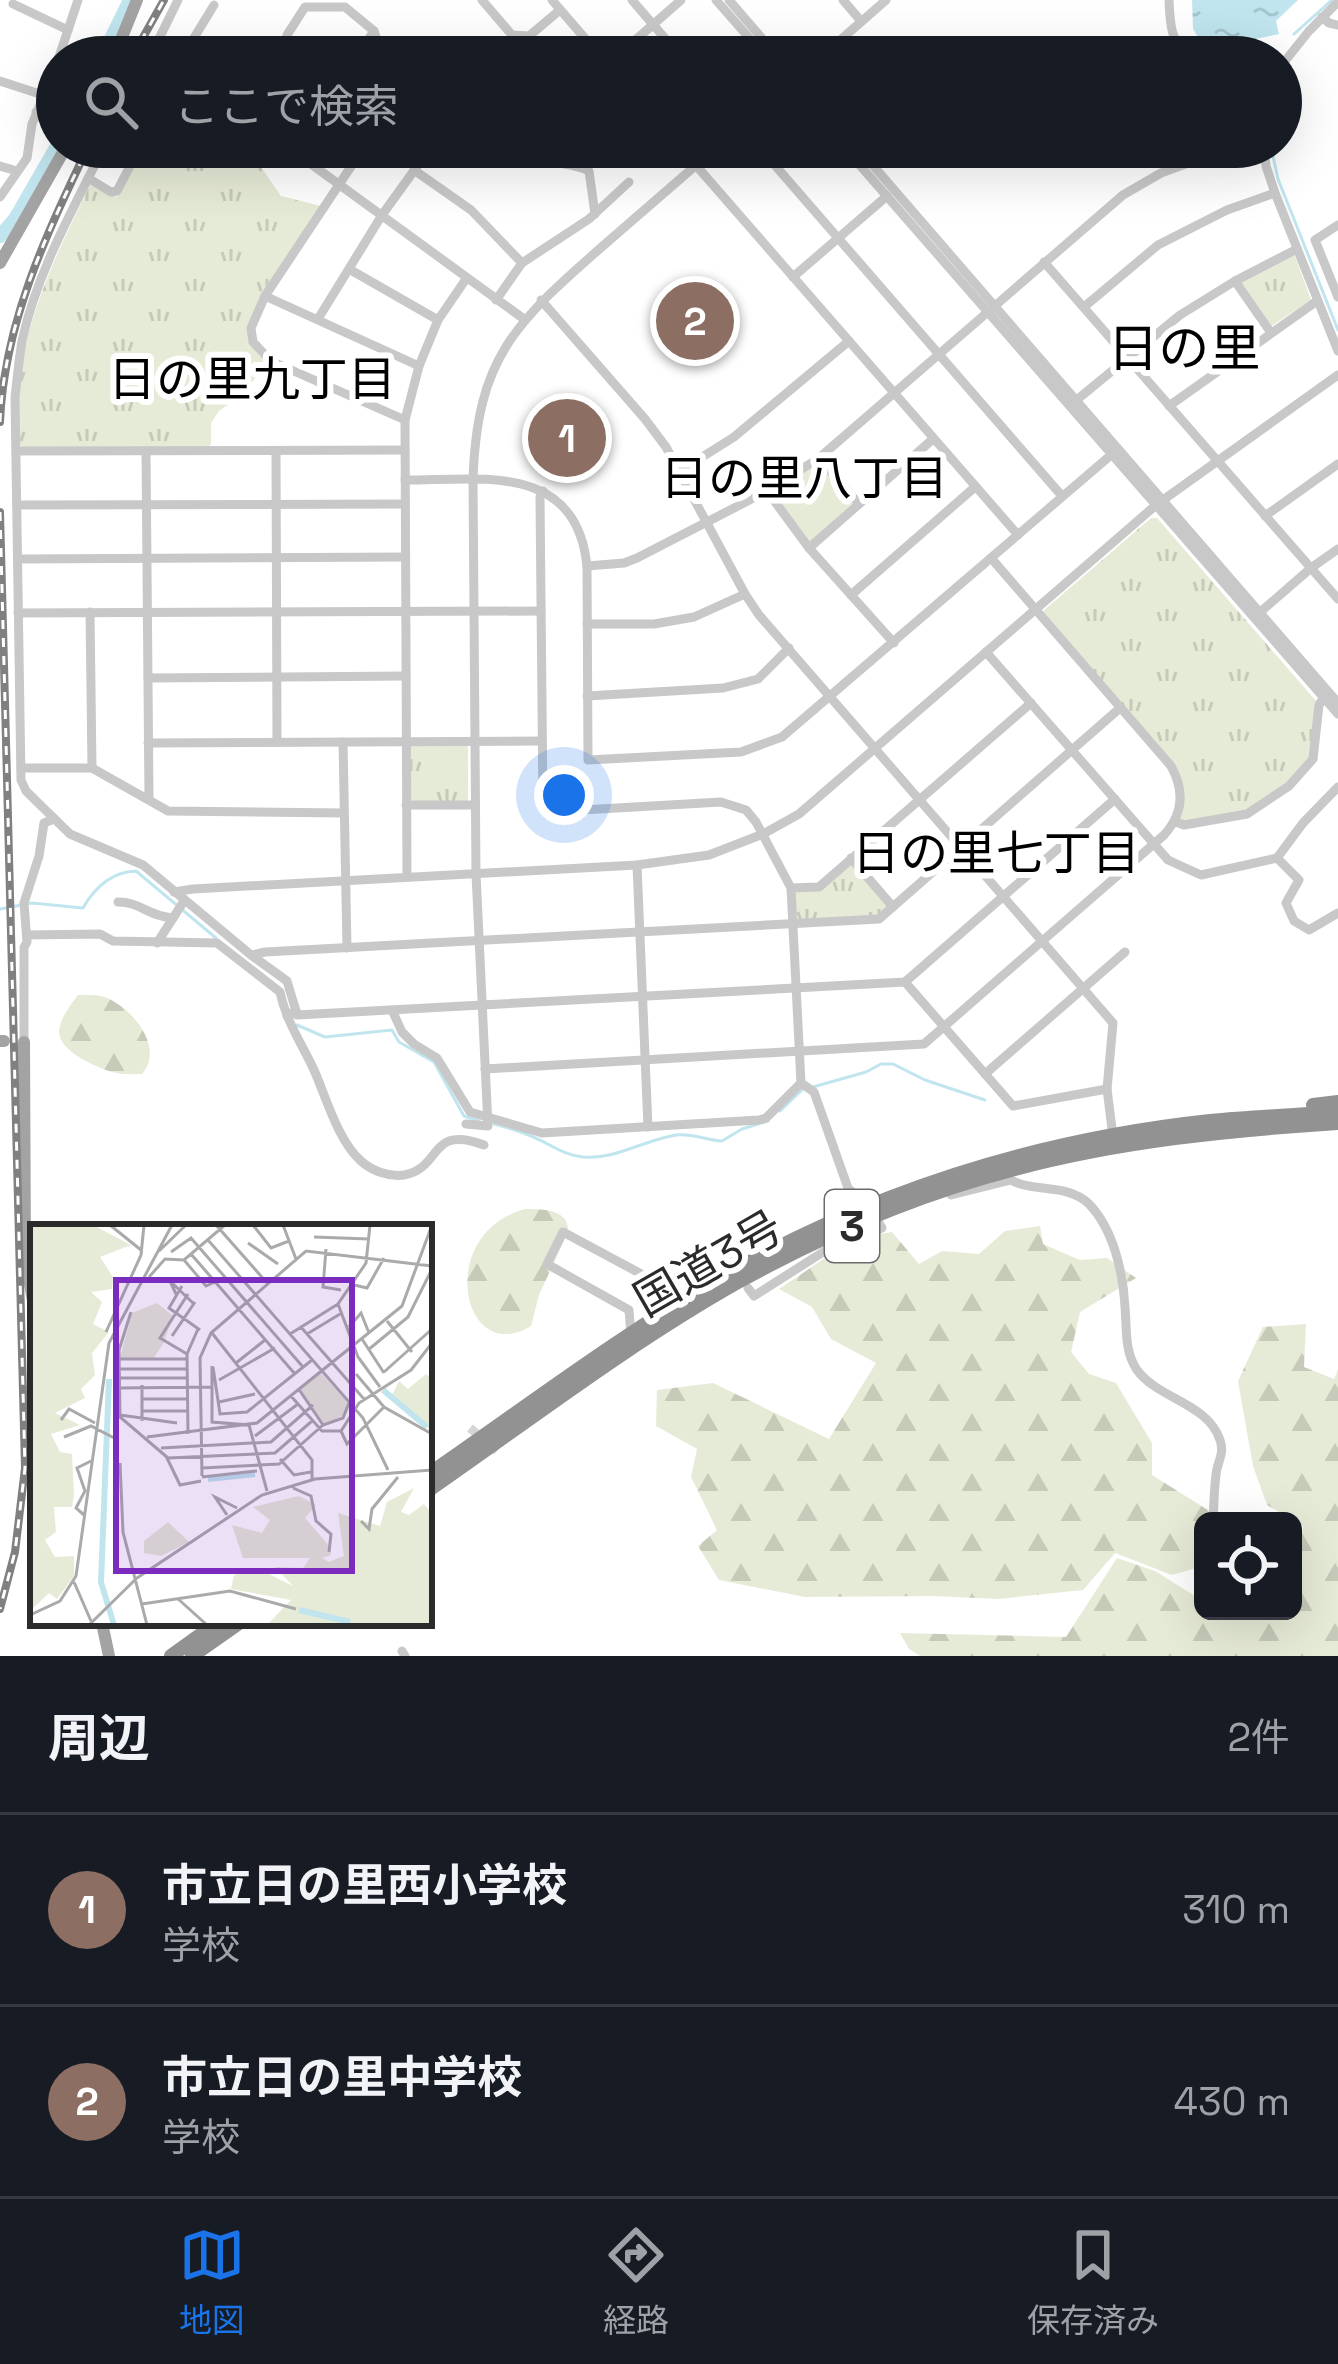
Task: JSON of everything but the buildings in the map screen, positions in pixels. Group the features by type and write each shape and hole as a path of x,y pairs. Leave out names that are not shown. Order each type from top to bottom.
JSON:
{"highway":[{"path":"1250,1124 1292,1107 1338,1102"},
{"name":"国道3号","path":"432,1472 687,1299 796,1238 894,1195 993,1162 1338,1112"},
{"name":"国道3号","path":"1250,1124 1338,1127"},
{"name":"国道3号","path":"432,1488 682,1316 799,1250 900,1206 1115,1142"},
{"path":"170,1656 213,1626"},
{"path":"193,1656 235,1626"}],"main road":[{"path":"122,36 137,0"},
{"path":"0,263 54,168"},
{"path":"24,1042 25,1259 30,1285"},
{"path":"103,1626 109,1656"}],"street":[{"path":"66,36 77,0"},
{"path":"160,36 178,0"},
{"path":"482,0 512,34 529,36 560,10"},
{"path":"552,0 583,36"},
{"path":"632,0 663,36"},
{"path":"640,36 681,0"},
{"path":"716,0 748,36"},
{"path":"729,0 760,36"},
{"path":"843,0 861,21"},
{"path":"844,36 886,0"},
{"path":"1168,0 1173,36"},
{"path":"1302,39 1338,2"},
{"path":"13,4 68,30"},
{"path":"195,36 214,5"},
{"path":"287,36 305,7 345,7 375,36"},
{"path":"1322,16 1338,25"},
{"path":"371,36 374,32"},
{"path":"0,81 36,93"},
{"path":"0,197 28,158 36,112"},
{"path":"0,166 17,171"},
{"path":"93,168 70,210 22,341 15,398 21,780 26,791 70,834 143,865 286,981 291,1014"},
{"path":"88,178 117,191 129,168"},
{"path":"316,168 524,319"},
{"path":"350,168 265,296 250,328 253,342 272,361 405,420"},
{"path":"583,168 589,171 595,214"},
{"path":"466,1124 488,1126 476,874 473,610 474,440 482,398 500,356 541,300 693,168"},
{"path":"699,168 1018,535"},
{"path":"778,168 1062,496"},
{"path":"862,168 990,308"},
{"path":"874,168 1338,713"},
{"path":"587,566 638,558 819,458 1123,195 1175,168"},
{"path":"1267,168 1338,350"},
{"path":"318,319 414,170 472,210 522,263"},
{"path":"496,300 522,263 595,214 629,182"},
{"path":"1084,307 1158,245 1227,210 1275,193"},
{"path":"794,277 887,196"},
{"path":"1338,225 1315,240 1338,296"},
{"path":"1072,403 1180,314 1297,249"},
{"path":"1326,268 1338,260"},
{"path":"1044,262 1338,599"},
{"path":"349,269 438,320"},
{"path":"407,877 405,420 419,366 438,320 466,279"},
{"path":"1235,281 1271,332"},
{"path":"265,296 419,366"},
{"path":"541,300 645,418 680,471 745,594 1113,1023 1107,1089 1115,1142"},
{"path":"1169,406 1317,301"},
{"path":"680,471 734,437 849,341"},
{"path":"174,892 637,865 709,855 763,834 799,814 1159,503 1338,375"},
{"path":"1072,403 1111,455 1159,503"},
{"path":"809,548 933,439"},
{"path":"17,451 405,450"},
{"path":"146,451 149,799"},
{"path":"276,451 277,742"},
{"path":"405,480 521,482 552,496 574,519 587,566 587,760 741,752 782,736 1111,455"},
{"path":"819,458 859,504"},
{"path":"1265,516 1338,464"},
{"path":"851,595 976,487"},
{"path":"543,491 543,806 547,812 721,802 746,810 791,888 801,1083 814,1092 848,1188 859,1199"},
{"path":"766,491 894,644"},
{"path":"17,505 405,504"},
{"path":"1256,616 1338,549"},
{"path":"18,560 405,557"},
{"path":"485,1069 924,1044 1176,822 1181,791 1176,775 991,559"},
{"path":"587,624 654,624 694,617 745,594"},
{"path":"19,613 541,610"},
{"path":"90,613 92,767"},
{"path":"1256,616 1338,704"},
{"path":"587,696 723,688 758,679 789,649"},
{"path":"986,652 1168,860 1201,875 1277,858 1338,787"},
{"path":"148,678 406,676"},
{"path":"1176,822 1184,825 1247,814 1288,786 1313,759 1324,697"},
{"path":"791,888 819,887 1031,703"},
{"path":"251,956 879,919 1120,708"},
{"path":"148,743 542,741"},
{"path":"343,742 346,948"},
{"path":"21,768 92,767 168,811 343,812"},
{"path":"291,1014 905,982 1115,799"},
{"path":"406,806 475,805"},
{"path":"24,1042 24,903 44,824 54,819"},
{"path":"851,858 893,907"},
{"path":"1277,858 1299,880 1286,903 1294,921 1314,930 1338,913"},
{"path":"637,865 649,1126"},
{"path":"157,943 184,901"},
{"path":"118,902 133,902 152,916 173,918"},
{"path":"27,935 100,934 113,941 217,943 280,992 344,1136 370,1168 388,1175 410,1174 449,1140 466,1138 484,1145"},
{"path":"985,1074 1125,952"},
{"path":"905,982 1013,1106 1107,1089"},
{"path":"392,1010 402,1032 437,1058 465,1108 542,1132 766,1118 801,1083"},
{"path":"900,1206 917,1207 1011,1180 1065,1192 1088,1204 1115,1251 1128,1351 1136,1369 1153,1386 1198,1412 1222,1443 1214,1512"},
{"path":"748,1288 754,1296 831,1246 882,1228 879,1223"},
{"path":"631,1335 629,1310 547,1264 563,1232 687,1299"}],"green space":[{"path":"132,168 262,168 281,196 321,206 261,294 248,327 266,364 243,394 219,411 211,423 208,447 24,448 20,445 19,389 28,335 45,284 90,185 117,197"},
{"path":"1291,255 1311,300 1270,327 1241,282"},
{"path":"817,464 852,504 808,541 774,491"},
{"path":"1151,518 1157,518 1317,702 1310,758 1288,783 1247,812 1182,823 1183,792 1175,765 1042,612"},
{"path":"468,745 468,802 413,802 410,747"},
{"path":"849,864 886,908 877,916 797,920 797,891 821,890"},
{"path":"78,995 107,998 136,1020 150,1053 142,1074 105,1070 65,1045 60,1026"},
{"path":"525,1209 560,1215 568,1232 539,1295 531,1326 507,1334 488,1329 475,1314 468,1293 469,1268 478,1244 496,1223"},
{"path":"1040,1226 1043,1244 1080,1260 1107,1258 1136,1278 1080,1312 1071,1352 1089,1374 1116,1383 1152,1443 1152,1475 1211,1512 1194,1512 1194,1569 1172,1575 1115,1553 1083,1590 998,1599 805,1597 719,1580 698,1546 717,1530 691,1477 697,1449 656,1426 657,1390 713,1383 829,1439 876,1363 831,1339 812,1307 779,1289 855,1238 892,1232 919,1264 942,1251 979,1254 1005,1231"},
{"path":"1306,1324 1304,1367 1334,1379 1338,1369 1338,1656 920,1656 909,1649 900,1633 1066,1637 1117,1558 1155,1571 1194,1595 1194,1620 1302,1620 1302,1512 1279,1512 1267,1505 1253,1466 1238,1381 1263,1327"}],"water":[{"path":"1192,0 1298,0 1276,21 1279,34 1197,36"}],"waterway":[{"path":"112,36 130,0"},
{"path":"1294,34 1332,0"},
{"path":"0,236 44,168"},
{"path":"1276,168 1338,330"},
{"path":"0,909 32,903 83,908 105,882 136,871 216,938"},
{"path":"297,1025 325,1037 392,1030 399,1042 434,1062 464,1116 479,1121"},
{"path":"813,1087 893,1064 985,1100"},
{"path":"780,1111 803,1089"},
{"path":"494,1124 569,1154 595,1157 676,1135 722,1141 768,1121"}],"tunnel":[{"path":"470,1428 497,1451"}],"railway":[{"path":"144,36 164,0"},
{"path":"0,422 19,315 79,168"},
{"path":"0,512 25,1468 15,1552 0,1609"}],"place":[{"name":"市立日の里中学校","path":"695,321"},
{"name":"市立日の里西小学校","path":"567,438"}],"district":[{"name":"日の里","path":"1184,348"},
{"name":"日の里九丁目","path":"252,379"},
{"name":"日の里八丁目","path":"804,478"},
{"name":"日の里七丁目","path":"996,853"}]}
